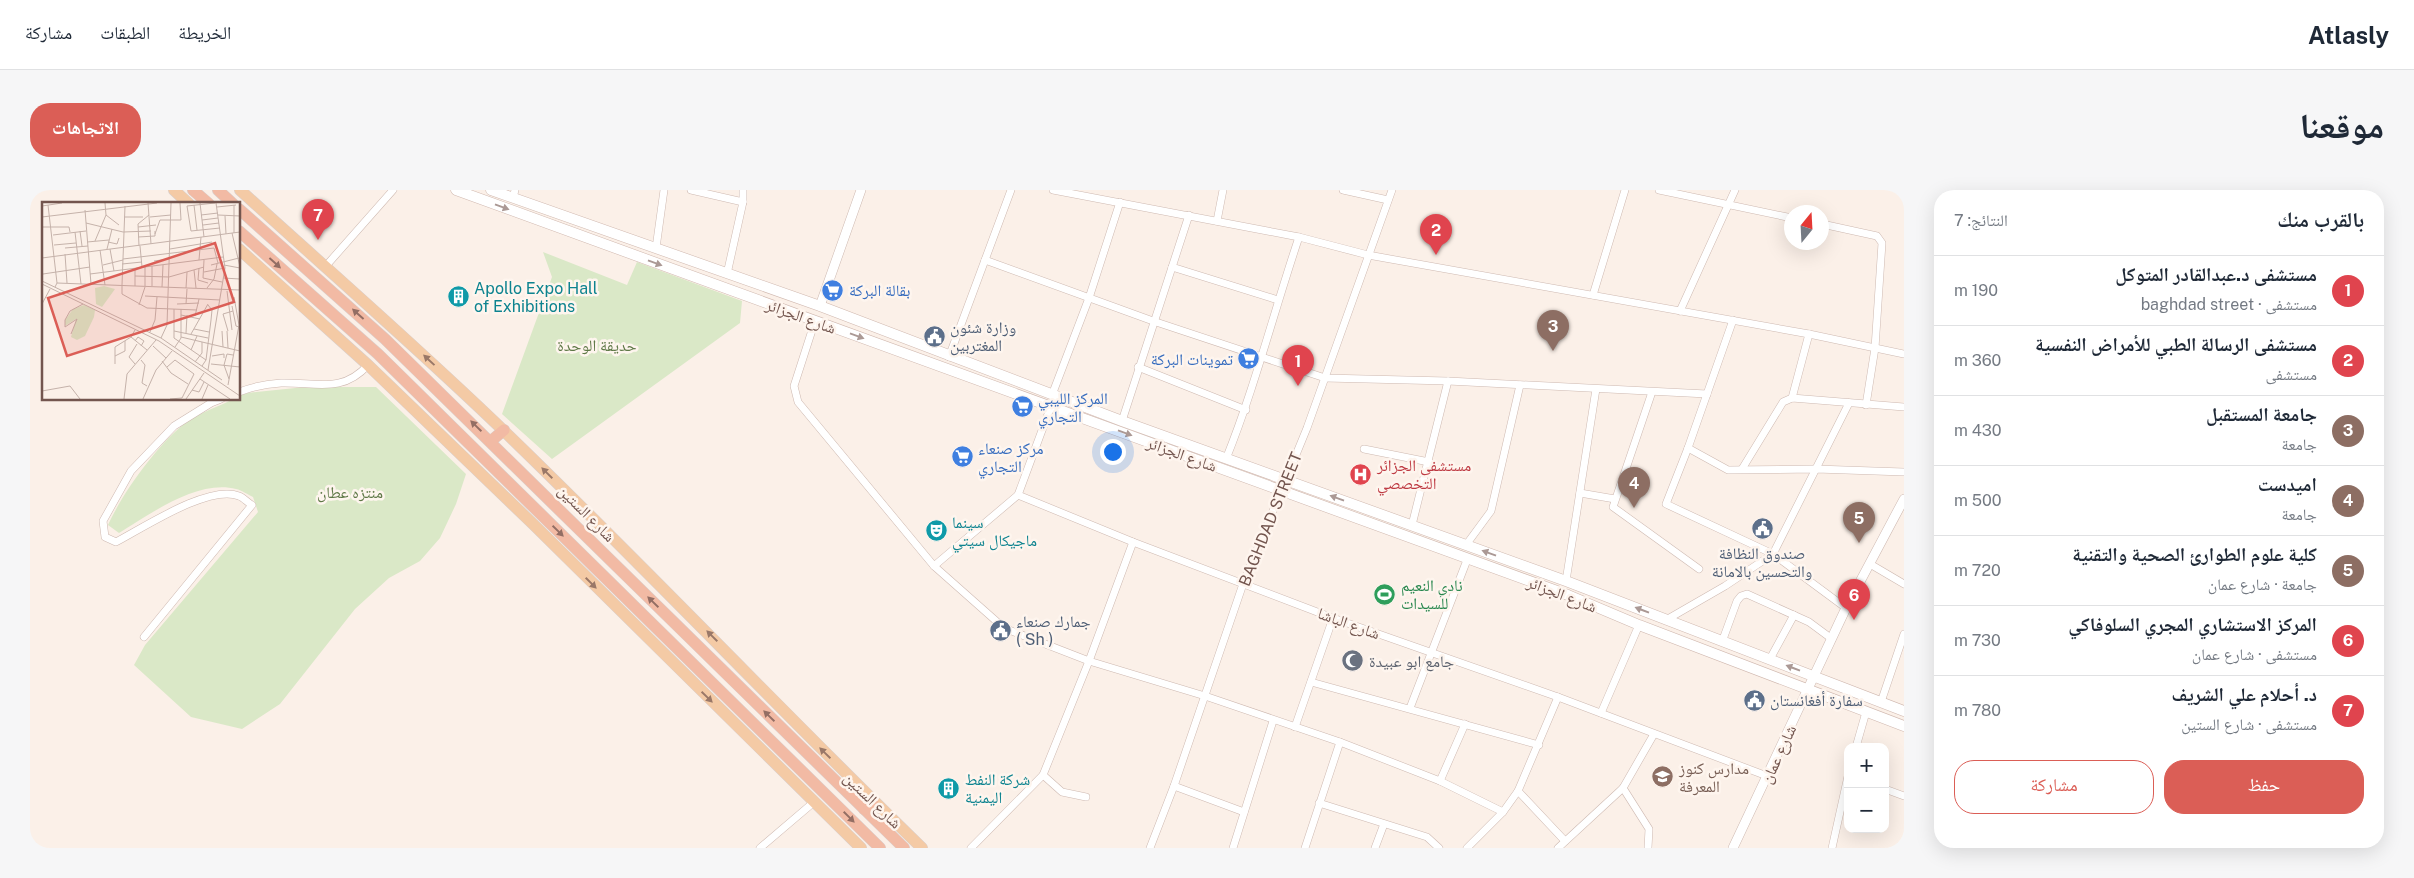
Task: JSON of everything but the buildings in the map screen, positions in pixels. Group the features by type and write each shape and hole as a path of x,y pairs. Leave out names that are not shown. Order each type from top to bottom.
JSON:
{"highway":[{"path":"193,190 207,202"},
{"path":"218,190 231,202"},
{"name":"شارع الستين","path":"240,210 385,339 904,848"},
{"name":"شارع الستين","path":"240,232 378,354 880,848"},
{"path":"491,441 504,430"},
{"path":"534,524 542,516"},
{"path":"608,580 620,570"},
{"path":"864,809 874,800"}],"main road":[{"path":"174,190 187,202"},
{"name":"شارع الستين","path":"240,190 393,326 504,430 922,848"},
{"name":"شارع الجزائر","path":"456,190 1051,406 1467,560 1568,595 1639,625 1904,726"},
{"name":"شارع الجزائر","path":"491,190 514,194 584,223 820,306 948,357 1566,581 1904,711"},
{"path":"579,236 584,223"},
{"path":"240,250 368,365 534,524 861,848"},
{"path":"815,321 820,306"},
{"path":"1051,406 1052,395"},
{"path":"1566,581 1568,595"}],"street":[{"path":"325,267 393,190"},
{"path":"656,248 664,190"},
{"path":"691,190 743,202"},
{"path":"728,274 743,202 743,190"},
{"path":"820,306 861,190"},
{"path":"948,357 1011,190"},
{"path":"1053,190 1083,192 1120,202 1299,237 1368,255 1680,310 1904,354"},
{"path":"1217,221 1223,190"},
{"path":"1343,190 1388,200"},
{"name":"BAGHDAD STREET","path":"1150,848 1174,786 1244,584 1325,378 1392,190"},
{"path":"1593,295 1625,190"},
{"path":"1659,190 1784,216"},
{"path":"1680,310 1735,190"},
{"path":"1052,395 1090,298 1120,202"},
{"path":"1122,421 1189,215"},
{"path":"1829,226 1878,236 1882,244 1875,348 1866,405"},
{"path":"1226,459 1246,410 1278,300 1299,237"},
{"path":"985,260 1153,321 1325,378 1448,381 1707,394"},
{"path":"1172,267 1278,300"},
{"path":"1733,320 1688,448 1666,504 1773,554 1846,608"},
{"path":"815,321 794,386 798,402 934,566 1004,628 1089,661 1204,696 1273,721 1340,742 1440,781 1503,812"},
{"path":"1792,398 1809,334"},
{"path":"240,392 252,387 280,383 338,385 351,381 368,365"},
{"path":"1138,367 1246,410"},
{"path":"1412,526 1448,381"},
{"path":"1466,545 1491,511 1520,386"},
{"path":"1566,581 1596,389"},
{"path":"1652,392 1613,507 1699,569"},
{"path":"1742,469 1782,402 1792,398 1904,407"},
{"path":"144,636 252,505 239,496 218,494 195,500 116,542 105,537 103,521 131,471 174,426 210,403 218,400"},
{"path":"1666,620 1725,586 1773,554 1849,403"},
{"path":"934,566 1018,495 1051,406"},
{"path":"1688,448 1728,470 1816,469 1904,472"},
{"path":"1364,449 1429,462"},
{"path":"1580,493 1615,499"},
{"name":"شارع الباشا","path":"1018,495 1133,542 1334,618 1558,697 1767,776"},
{"name":"شارع عمان","path":"1734,848 1846,608 1870,564 1901,514 1904,499"},
{"path":"972,848 1043,775 1089,661 1133,542"},
{"path":"1410,708 1467,560"},
{"path":"1870,564 1904,584"},
{"path":"1722,642 1741,596 1747,594 1809,622 1832,639"},
{"path":"1770,659 1794,615"},
{"path":"1295,728 1334,618"},
{"path":"1600,713 1639,625"},
{"path":"1881,702 1904,634"},
{"path":"1896,660 1904,664"},
{"path":"1311,682 1410,708 1539,746"},
{"path":"1467,848 1503,812 1518,791 1539,746 1558,697"},
{"path":"1857,743 1866,712"},
{"path":"1233,848 1273,721"},
{"path":"1440,781 1465,724"},
{"path":"1558,848 1623,788 1654,734"},
{"path":"1305,848 1340,742"},
{"path":"1043,775 1062,792 1086,797"},
{"path":"1174,786 1244,812"},
{"path":"1623,788 1649,829 1648,848"},
{"path":"1832,848 1845,788"},
{"path":"1889,790 1904,796"},
{"path":"1518,791 1565,841"},
{"path":"760,848 814,802"},
{"path":"1320,803 1427,837 1439,848"},
{"path":"1375,848 1384,824"},
{"path":"1903,848 1904,844"}],"green space":[{"name":"حديقة الوحدة","path":"543,252 627,285 637,262 742,301 740,323 552,459 502,414 552,277"},
{"name":"منتزه عطان","path":"305,387 376,387 466,474 456,504 440,538 420,561 389,578 355,609 280,704 242,729 191,717 134,665 145,645 258,512 253,497 236,489 221,487 206,489 175,500 119,533 108,525 132,483 165,441 188,421 232,400 240,400 240,396 247,393"}],"place":[{"name":"د. أحلام علي الشريف","path":"318,240"},
{"name":"مستشفى الرسالة الطبي للأمراض النفسية","path":"1436,255"},
{"name":"بقالة البركة","path":"833,290"},
{"name":"Apollo Expo Hall of Exhibitions","path":"458,297"},
{"name":"وزارة شئون المغتربين","path":"934,336"},
{"name":"جامعة المستقبل","path":"1553,351"},
{"name":"تموينات البركة","path":"1249,359"},
{"name":"مستشفى د.عبدالقادر المتوكل","path":"1298,386"},
{"name":"المركز الليبي التجاري","path":"1022,407"},
{"name":"مركز صنعاء التجاري","path":"962,457"},
{"name":"مستشفى الجزائر التخصصي","path":"1361,474"},
{"name":"اميدست","path":"1634,508"},
{"name":"صندوق النظافة والتحسين بالامانة","path":"1762,529"},
{"name":"سينما ماجيكال سيتي","path":"936,531"},
{"name":"كلية علوم الطوارئ الصحية والتقنية","path":"1859,543"},
{"name":"نادي النعيم للسيدات","path":"1385,594"},
{"name":"المركز الاستشاري المجري السلوفاكي","path":"1854,620"},
{"name":"جمارك صنعاء ( Sh )","path":"1000,630"},
{"name":"جامع ابو عبيدة","path":"1353,661"},
{"name":"سفارة أفغانستان","path":"1754,700"},
{"name":"مدارس كنوز المعرفة","path":"1663,777"},
{"name":"شركة النفط اليمنية","path":"949,788"}]}
